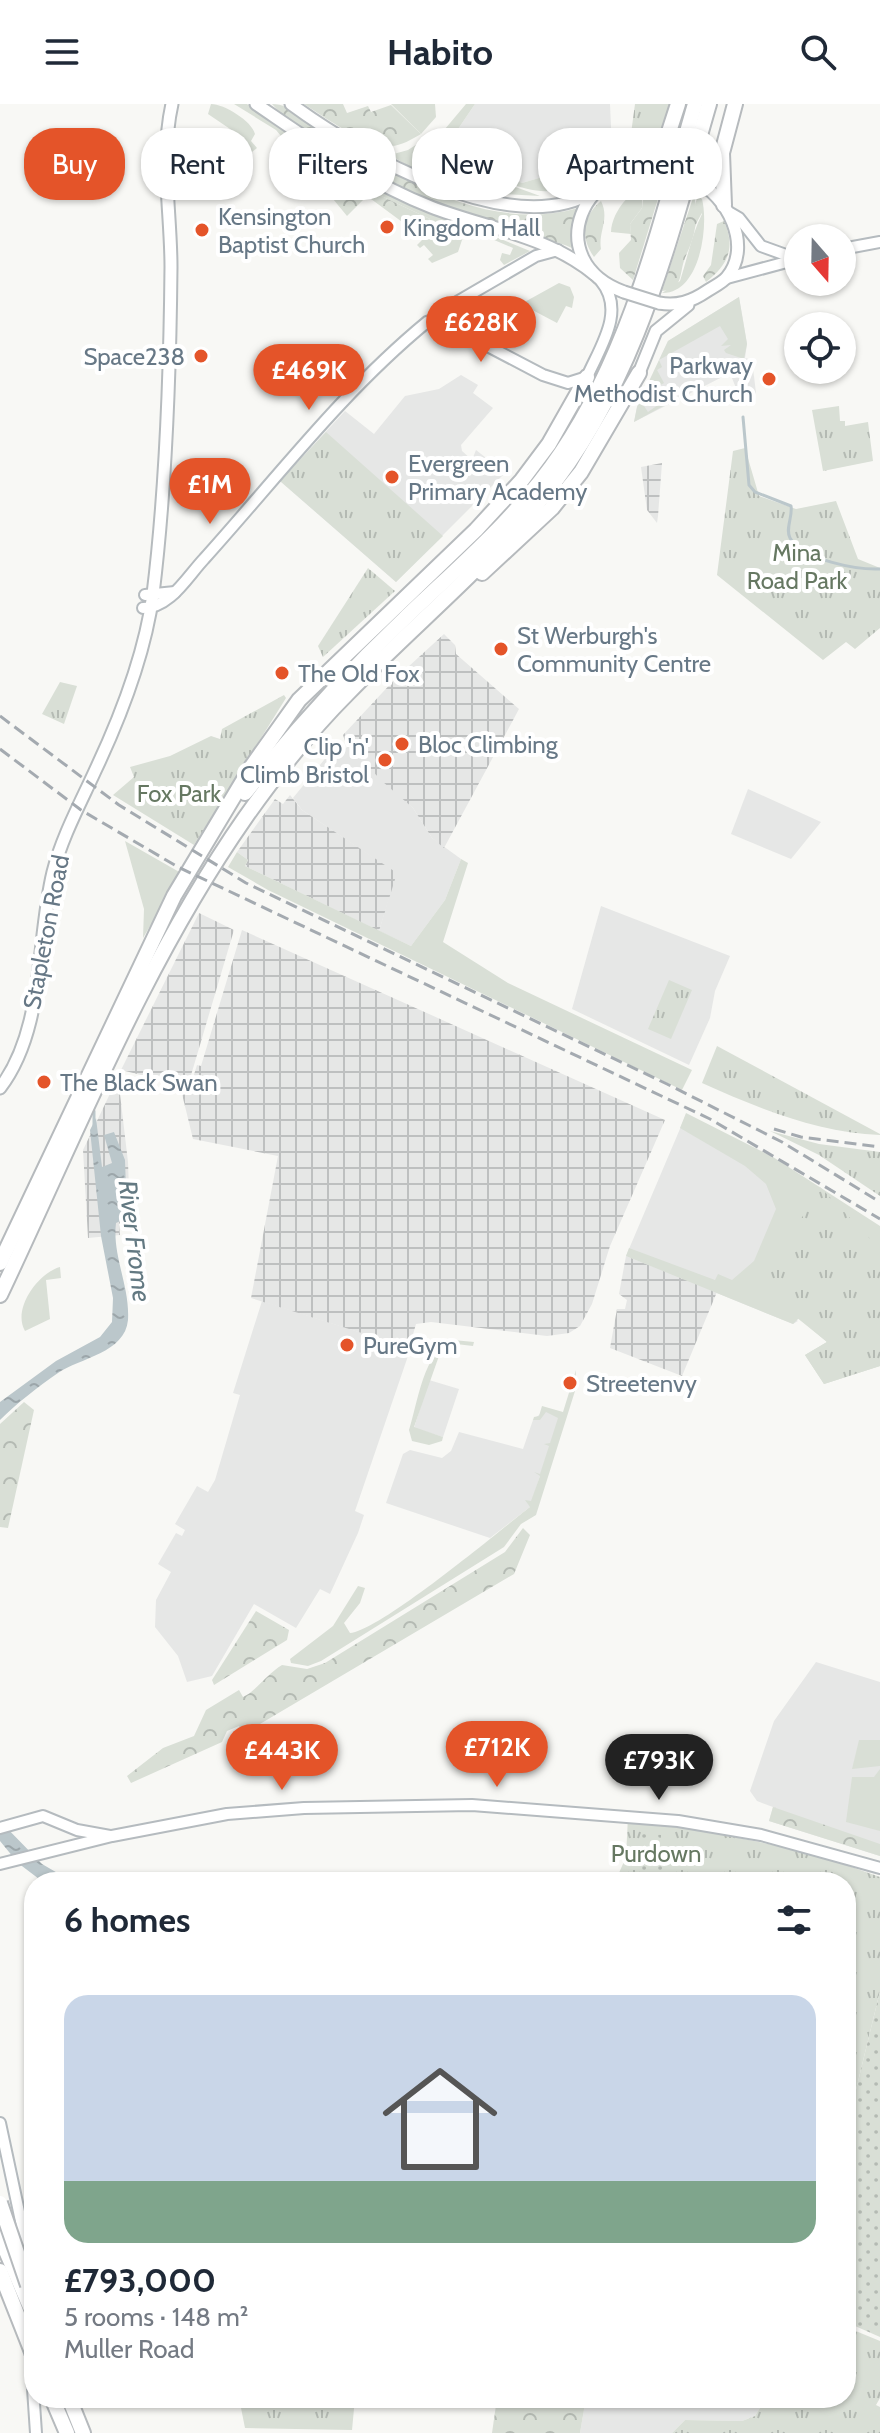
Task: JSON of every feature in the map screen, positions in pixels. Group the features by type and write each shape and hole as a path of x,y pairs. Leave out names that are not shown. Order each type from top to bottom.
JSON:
{"highway":[{"path":"670,128 678,104"},
{"path":"215,831 308,714 486,540 533,490 561,453 596,394 626,328 695,104"},
{"path":"0,1295 100,1082 188,906 244,820 290,760 348,693 542,498 609,399 656,280 709,104"},
{"path":"726,208 722,153 735,104"},
{"path":"406,637 504,554 552,508 581,472 639,373"},
{"path":"0,1263 174,896 282,720 326,672 476,530 522,480 549,444 587,377"},
{"path":"0,2203 24,2274"},
{"path":"0,2237 24,2293"},
{"path":"0,2271 24,2331"},
{"path":"0,2293 24,2337"},
{"path":"59,2408 74,2430"},
{"path":"71,2408 74,2430"}],"main road":[{"name":"Stapleton Road","path":"0,1088 17,1061 27,1029 58,853 123,703 141,641 148,602 171,316 171,216 166,153 172,104"},
{"path":"256,104 338,160 430,206 560,249 624,292 659,303 676,304 698,297"},
{"path":"265,104 277,118"},
{"path":"291,104 364,150 451,192 505,203 556,205 581,200"},
{"path":"437,316 543,375 568,383 587,377 612,316 611,299 577,237 583,208 588,200"},
{"path":"720,200 761,246 784,254"},
{"path":"726,208 738,246 727,278"},
{"path":"856,246 880,242"},
{"path":"148,602 175,592 270,480 373,367 427,322 541,253 560,249"},
{"path":"639,373 659,328 698,297 727,278 784,263"},
{"path":"5,1862 112,1836 253,1812 472,1805 678,1821 761,1835 880,1868"},
{"path":"0,1828 43,1816 77,1830 112,1836"},
{"path":"0,2123 24,2242"},
{"path":"0,2213 11,2202 14,2189"},
{"path":"0,2230 24,2261"},
{"path":"33,2408 36,2433"}],"shaded area":[{"path":"475,104 610,104 611,128 538,128 538,178 522,183 522,128 459,128"},
{"path":"739,297 747,344 745,358 752,360 756,393 749,402 742,403 730,373 634,422 637,407 668,341"},
{"name":"Evergreen Primary Academy","path":"461,375 478,385 473,393 493,408 461,445 462,451 472,460 476,450 505,473 396,582 280,481 345,411 374,434 405,396 439,389"},
{"path":"662,463 657,523 647,510 641,467"},
{"path":"444,634 455,645 456,654 519,709 444,848 432,838 413,808 346,744 343,735 395,679"},
{"path":"348,746 413,808 432,838 461,859 445,900 411,946 379,931 396,873 302,810 293,798 333,749 342,752"},
{"path":"748,789 821,822 791,859 731,834"},
{"path":"290,795 302,810 397,873 379,931 245,866 248,860 237,852 275,799 283,804"},
{"path":"601,906 730,956 715,991 710,1018 689,1065 572,1009"},
{"path":"199,913 234,930 189,1082 182,1085 121,1070"},
{"path":"242,930 665,1120 610,1246 592,1304 580,1326 569,1333 547,1336 431,1322 416,1324 409,1348 251,1298 278,1156 193,1139 182,1094 185,1082 191,1084 197,1065 201,1066"},
{"path":"118,1077 128,1162 130,1216 119,1224 120,1235 88,1238 83,1150"},
{"path":"685,1117 815,1194 760,1288 798,1321 793,1324 626,1256"},
{"path":"626,1256 717,1292 682,1376 610,1348 617,1309 625,1309 627,1300 619,1294"},
{"path":"262,1301 409,1348 408,1356 355,1511 364,1515 330,1594 320,1589 296,1628 254,1604 212,1676 187,1682 178,1656 155,1627 156,1600 171,1572 158,1564 176,1533 182,1536 185,1530 175,1524 197,1486 208,1492 215,1480 240,1395 233,1393"},
{"path":"429,1380 459,1389 443,1437 414,1428"},
{"path":"546,1409 560,1414 530,1507 490,1538 386,1503 403,1454 410,1450 442,1458 451,1451 459,1432 523,1449 533,1420"},
{"path":"816,1662 880,1682 880,1856 769,1821 773,1807 757,1801 750,1791 774,1721"},
{"path":"584,2408 760,2408 755,2416 742,2421 685,2420 672,2433 580,2433"}],"green space":[{"path":"211,104 216,105 230,110 252,128 229,128 208,114"},
{"path":"234,104 247,104 282,128 273,128"},
{"path":"272,104 293,111 317,128 295,126"},
{"path":"304,104 343,104 347,113 368,106 371,112 391,105 415,128 412,128 412,139 396,145 396,128 343,128"},
{"path":"391,104 435,104 436,117 426,128 415,128"},
{"path":"466,104 475,104 459,128 446,128"},
{"path":"635,104 674,104 661,128 632,128"},
{"path":"412,147 412,168 396,159 396,153"},
{"path":"396,174 412,182 412,194 396,187"},
{"path":"538,178 538,190 525,188 522,183"},
{"path":"522,189 538,195 522,195"},
{"path":"396,196 530,251 504,265 500,260 502,253 510,255 513,248 466,228 458,252 432,263 428,259 433,255 424,245 420,248 417,245 422,240 413,230 430,219 390,200 396,200"},
{"path":"334,200 363,200 347,216"},
{"path":"372,200 390,200 430,219 413,230"},
{"path":"426,200 455,200 511,213 544,214 578,208 571,232 572,248"},
{"path":"625,200 642,200 642,208 630,224 631,234 611,232"},
{"path":"643,200 658,200 633,280 620,268 619,253 631,240 630,224 642,208"},
{"path":"692,200 695,200 696,206 703,210 680,279 674,287 662,291"},
{"path":"696,200 702,200 704,225 699,256 685,283 675,290 662,293 680,281 702,214 695,205"},
{"path":"601,201 604,220 601,249 594,257 585,228 590,214"},
{"path":"724,221 728,231 728,255 720,269 706,282 703,276 711,265 717,224"},
{"path":"559,283 570,287 574,297 572,308 566,306 557,323 521,304"},
{"path":"739,297 747,344 744,359 726,353 724,350 731,345 721,346 728,339 720,326 659,360 668,341"},
{"path":"659,360 662,367 657,370 664,383 648,392 651,398 642,403 648,412 665,400 667,404 634,422 637,407"},
{"path":"839,406 840,421 845,421 845,426 868,422 873,461 823,471 812,410"},
{"path":"326,432 443,536 396,582 280,481"},
{"name":"Mina Road Park","path":"745,448 759,496 796,509 836,501 858,559 880,568 880,628 855,649 846,642 823,660 717,575 733,451"},
{"path":"368,568 395,591 323,657 318,646"},
{"path":"60,682 77,686 64,724 42,714"},
{"name":"Fox Park","path":"284,695 286,698 194,845 113,795 134,777 130,767 170,756 211,736 220,739 222,729"},
{"path":"125,841 181,873 143,938 144,909"},
{"path":"237,852 248,860 245,866 411,946 445,900 461,859 468,863 443,942 508,983 692,1070 682,1090 268,890 228,867"},
{"path":"669,980 692,990 671,1039 648,1029"},
{"path":"717,1046 880,1135 811,1124 702,1083"},
{"path":"686,1113 773,1157 880,1226 880,1366 824,1384 805,1355 827,1342 799,1318 793,1324 626,1256 629,1248 715,1280 718,1274 732,1280 754,1261 776,1209 766,1184 745,1166 680,1128"},
{"path":"770,1131 819,1144 880,1152 880,1196 819,1155"},
{"path":"820,1187 880,1249 880,1366 824,1384 805,1355 827,1342 760,1288"},
{"path":"60,1267 61,1278 46,1280 50,1319 25,1331 22,1313 29,1293 43,1276"},
{"path":"453,1340 474,1342 473,1346 456,1344 440,1353 414,1427 443,1437 442,1441 429,1445 412,1441 409,1430 428,1366 443,1346"},
{"path":"576,1370 575,1391 536,1515 521,1524 504,1547 321,1661 308,1666 291,1663 290,1659 333,1626 358,1586 365,1588 360,1603 344,1623 350,1633 365,1628 412,1599 530,1507 525,1500 531,1501 540,1476 534,1472 540,1474 549,1446 544,1444 550,1443 558,1418 546,1412 540,1420 533,1420 534,1417 539,1416 542,1406 563,1412"},
{"path":"24,1402 34,1410 8,1528 0,1527 0,1424"},
{"path":"523,1528 530,1535 514,1574 243,1734 239,1726 227,1731 222,1742 131,1783 127,1776 163,1748 194,1736 206,1710 239,1690 243,1697 282,1665 307,1669 325,1663 505,1552"},
{"path":"256,1611 289,1630 287,1640 214,1685 212,1680"},
{"path":"859,1740 880,1740 880,1766 852,1769"},
{"path":"880,1769 880,1831 846,1822 852,1777 874,1777"},
{"path":"773,1807 880,1844 880,1856 769,1821"},
{"name":"Purdown","path":"628,1816 809,1852 880,1877 880,1991 856,2090 856,1872 619,1872 626,1857"},
{"path":"641,1833 661,1835 661,1856 670,1857 667,1872 642,1872"},
{"path":"880,1991 880,2337 856,2326 856,2090"},
{"path":"856,2331 880,2341 880,2398 876,2405 880,2407 880,2433 672,2433 685,2420 742,2421 755,2416 760,2408 856,2408"},
{"path":"241,2408 354,2408 352,2430 245,2428"},
{"path":"496,2408 584,2408 580,2433 492,2433"}],"water":[{"path":"96,1118 102,1167 112,1163 104,1135 114,1132 125,1160 127,1218 116,1223 115,1235 128,1307 125,1331 110,1347 50,1378 0,1420 0,1402 56,1361 100,1337 112,1322 113,1298 101,1236 90,1130"},
{"path":"0,1821 42,1864 56,1872 30,1872 0,1841"}],"waterway":[{"path":"743,417 749,485 755,492 791,506 789,534 796,546 831,562 880,569"},
{"name":"River Frome","path":"94,1111 94,1125"}],"railway":[{"path":"0,716 119,805 246,883 667,1084 782,1142 880,1202"},
{"path":"0,749 81,810 178,867 710,1119 880,1219"},
{"path":"774,1129 801,1137 880,1147"}],"place":[{"name":"Kingdom Hall","path":"387,227"},
{"name":"Kensington Baptist Church","path":"202,230"},
{"name":"Space238","path":"201,356"},
{"name":"Parkway Methodist Church","path":"769,379"},
{"name":"Evergreen Primary Academy","path":"392,477"},
{"name":"St Werburgh's Community Centre","path":"501,649"},
{"name":"The Old Fox","path":"282,673"},
{"name":"Bloc Climbing","path":"402,744"},
{"name":"Clip 'n' Climb Bristol","path":"385,760"},
{"name":"The Black Swan","path":"44,1082"},
{"name":"PureGym","path":"347,1345"},
{"name":"Streetenvy","path":"570,1383"}]}
